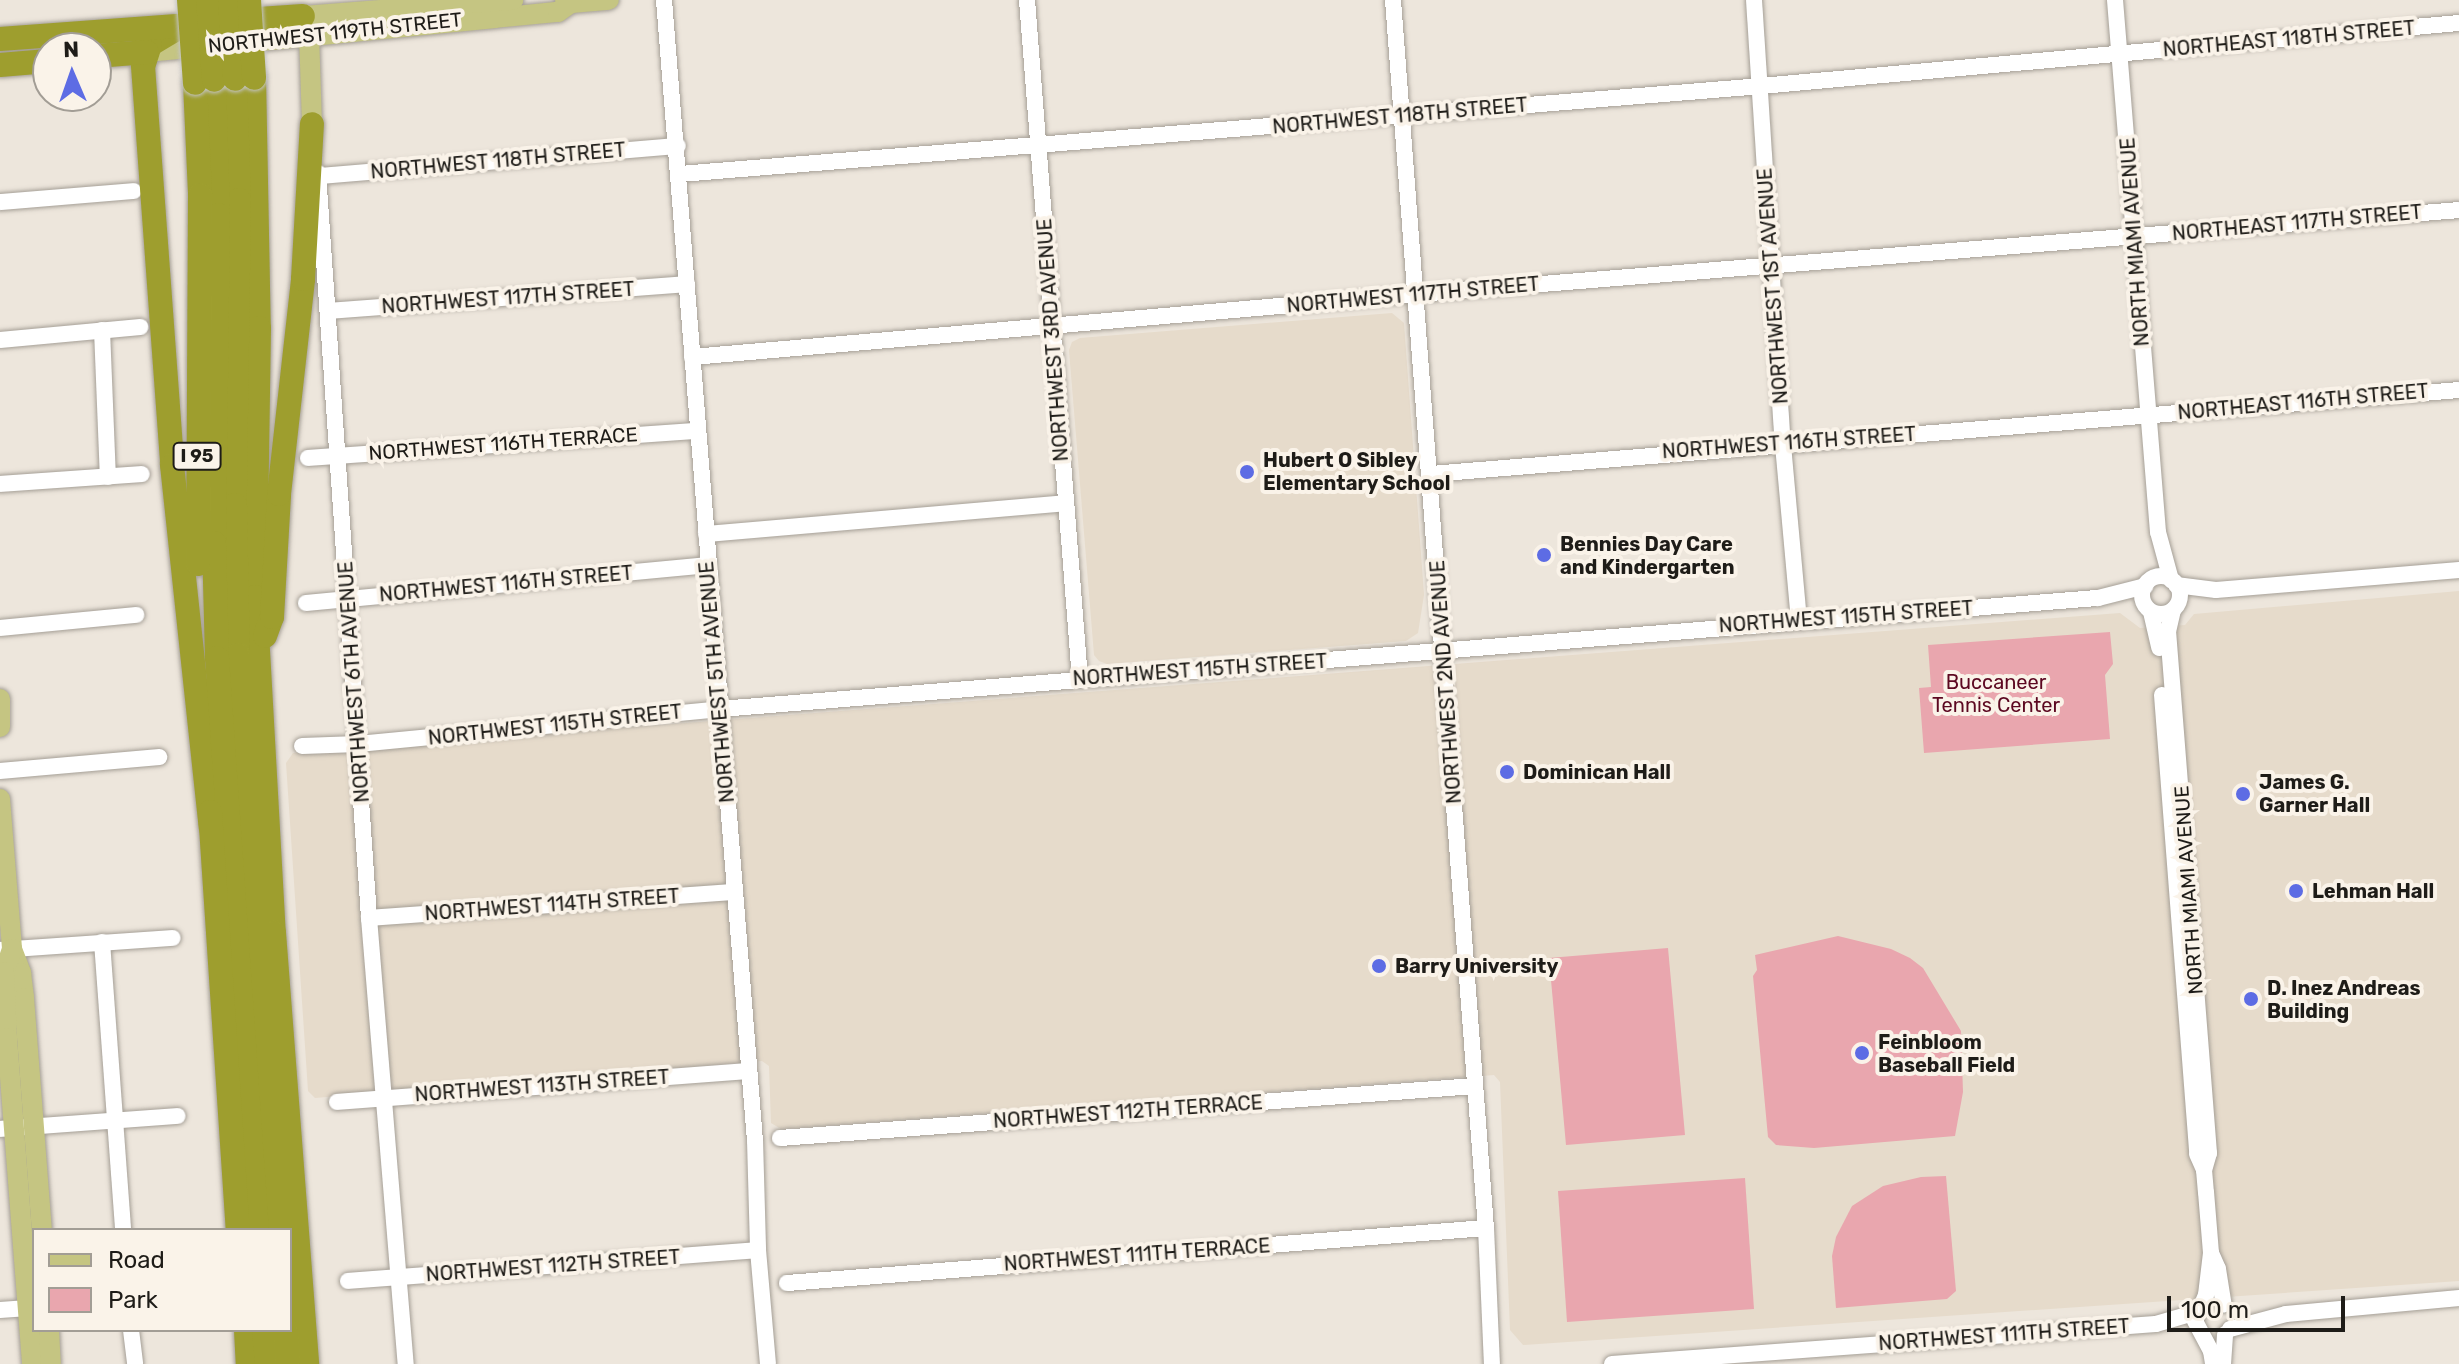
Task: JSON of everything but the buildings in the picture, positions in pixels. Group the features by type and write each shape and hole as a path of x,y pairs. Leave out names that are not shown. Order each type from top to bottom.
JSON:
{"highway":[{"name":"I 95","path":"189,0 225,80 258,210 255,489 258,654 274,933 307,1364"},
{"path":"208,0 225,80 239,200 235,505 238,655 278,1228"},
{"path":"230,0 218,215 214,543 217,658 257,1228"},
{"name":"I 95","path":"238,1228 199,647 196,504 200,210 225,80 249,0"},
{"name":"NORTHWEST 119TH STREET","path":"0,39 304,17"},
{"path":"183,25 150,45 143,66 172,465 211,829"},
{"name":"NORTHWEST 119TH STREET","path":"112,55 147,52"},
{"path":"0,65 32,62"},
{"path":"258,654 272,617 279,494 309,219 312,124"},
{"path":"246,1332 248,1364"},
{"path":"264,1332 267,1364"},
{"path":"286,1332 288,1364"}],"main road":[{"name":"NORTHWEST 119TH STREET","path":"147,52 304,17 513,0"},
{"name":"NORTHWEST 119TH STREET","path":"304,17 558,12 568,2 609,0"},
{"name":"NORTHWEST 6TH AVENUE","path":"304,17 312,124"},
{"path":"0,699 0,727"},
{"path":"0,799 6,950 4,972 16,1128 32,1227 28,1308 32,1364"},
{"path":"49,1332 51,1364"}],"street":[{"name":"NORTHWEST 5TH AVENUE","path":"664,0 678,146 706,565 760,1210 758,1250 768,1364"},
{"name":"NORTHWEST 3RD AVENUE","path":"1027,0 1080,680"},
{"name":"NORTHWEST 2ND AVENUE","path":"1393,0 1418,294 1486,1228 1492,1364"},
{"name":"NORTHWEST 1ST AVENUE","path":"1754,0 1783,445 1799,621"},
{"name":"NORTH MIAMI AVENUE","path":"2115,0 2158,532 2174,582"},
{"name":"NORTHEAST 118TH STREET","path":"2120,55 2459,23"},
{"name":"NORTHWEST 118TH STREET","path":"680,174 1038,147 2120,55"},
{"name":"NORTHWEST 6TH AVENUE","path":"312,124 319,176 340,455 369,918 387,1098 406,1364"},
{"name":"NORTHWEST 118TH STREET","path":"319,176 678,146"},
{"path":"0,202 134,191"},
{"name":"NORTHEAST 117TH STREET","path":"2135,236 2459,210"},
{"name":"NORTHWEST 117TH STREET","path":"692,357 2135,236"},
{"name":"NORTHWEST 117TH STREET","path":"329,311 687,284"},
{"path":"0,340 140,327"},
{"path":"102,330 108,477"},
{"name":"NORTHEAST 116TH STREET","path":"2148,414 2459,390"},
{"name":"NORTHWEST 116TH STREET","path":"1431,474 2148,414"},
{"name":"NORTHWEST 116TH TERRACE","path":"308,458 697,431"},
{"path":"0,484 142,474"},
{"path":"706,534 1066,503"},
{"name":"NORTH MIAMI AVENUE","path":"2147,583 2158,532"},
{"name":"NORTHWEST 116TH STREET","path":"306,603 706,565"},
{"path":"2098,598 2163,577 2216,590 2459,570"},
{"path":"2174,582 2180,594 2176,607"},
{"path":"2147,583 2143,600 2149,610"},
{"path":"2098,598 2160,614 2216,590"},
{"name":"NORTHWEST 115TH STREET","path":"302,746 358,744 720,709 2098,598"},
{"name":"NORTH MIAMI AVENUE","path":"2176,607 2168,631 2177,812 2192,1014 2209,1153 2204,1170 2211,1253 2199,1309"},
{"name":"NORTH MIAMI AVENUE","path":"2149,610 2158,631 2177,812"},
{"path":"0,628 136,615"},
{"path":"0,771 159,757"},
{"name":"NORTHWEST 114TH STREET","path":"369,918 735,892"},
{"path":"6,950 173,938"},
{"path":"102,942 123,1228"},
{"name":"NORTHWEST 113TH STREET","path":"337,1102 747,1071"},
{"name":"NORTHWEST 112TH TERRACE","path":"780,1138 1475,1086"},
{"path":"16,1128 178,1116"},
{"name":"NORTHWEST 111TH TERRACE","path":"787,1283 1486,1228"},
{"name":"NORTHWEST 112TH STREET","path":"348,1281 758,1250"},
{"name":"NORTH MIAMI AVENUE","path":"2211,1253 2218,1269 2226,1308"},
{"path":"2213,1364 2196,1325 2199,1309 2210,1302 2226,1308 2286,1314 2459,1298"},
{"path":"0,1310 28,1308"},
{"path":"2223,1364 2228,1332 2226,1308"},
{"name":"NORTHWEST 111TH STREET","path":"1612,1364 2156,1324 2199,1309"},
{"path":"2202,1335 2215,1339 2286,1314"},
{"name":"NORTHWEST 111TH STREET","path":"2156,1324 2202,1335"},
{"path":"131,1332 135,1364"}],"shaded area":[{"name":"Hubert O Sibley Elementary School","path":"1392,313 1404,323 1424,595 1418,633 1406,641 1107,664 1099,661 1094,655 1069,350 1072,342 1080,338"},
{"name":"Barry University","path":"2459,591 2459,1281 1523,1345 1510,1330 1500,1082 1494,1075 781,1129 771,1123 769,1066 762,1061 315,1098 308,1091 286,763 293,753 2120,613 2140,628 2185,625 2194,614"}],"green space":[{"name":"Buccaneer Tennis Center","path":"2110,632 2113,664 2105,675 2110,739 1924,753 1919,688 1931,687 1928,645"},
{"name":"Feinbloom Baseball Field","path":"1838,936 1891,949 1923,968 1961,1031 1963,1092 1955,1136 1814,1148 1776,1145 1768,1137 1753,976 1757,970 1755,955"},
{"path":"1668,948 1685,1135 1566,1145 1549,958"},
{"path":"1946,1176 1956,1291 1947,1299 1836,1308 1832,1256 1836,1237 1852,1206 1883,1186 1921,1177"},
{"path":"1745,1178 1754,1309 1567,1322 1558,1191"}],"place":[{"name":"Hubert O Sibley Elementary School","path":"1247,472"},
{"name":"Bennies Day Care and Kindergarten","path":"1544,555"},
{"name":"Dominican Hall","path":"1507,772"},
{"name":"James G. Garner Hall","path":"2243,794"},
{"name":"Lehman Hall","path":"2296,891"},
{"name":"Barry University","path":"1379,966"},
{"name":"D. Inez Andreas Building","path":"2251,999"},
{"name":"Feinbloom Baseball Field","path":"1862,1053"}]}
